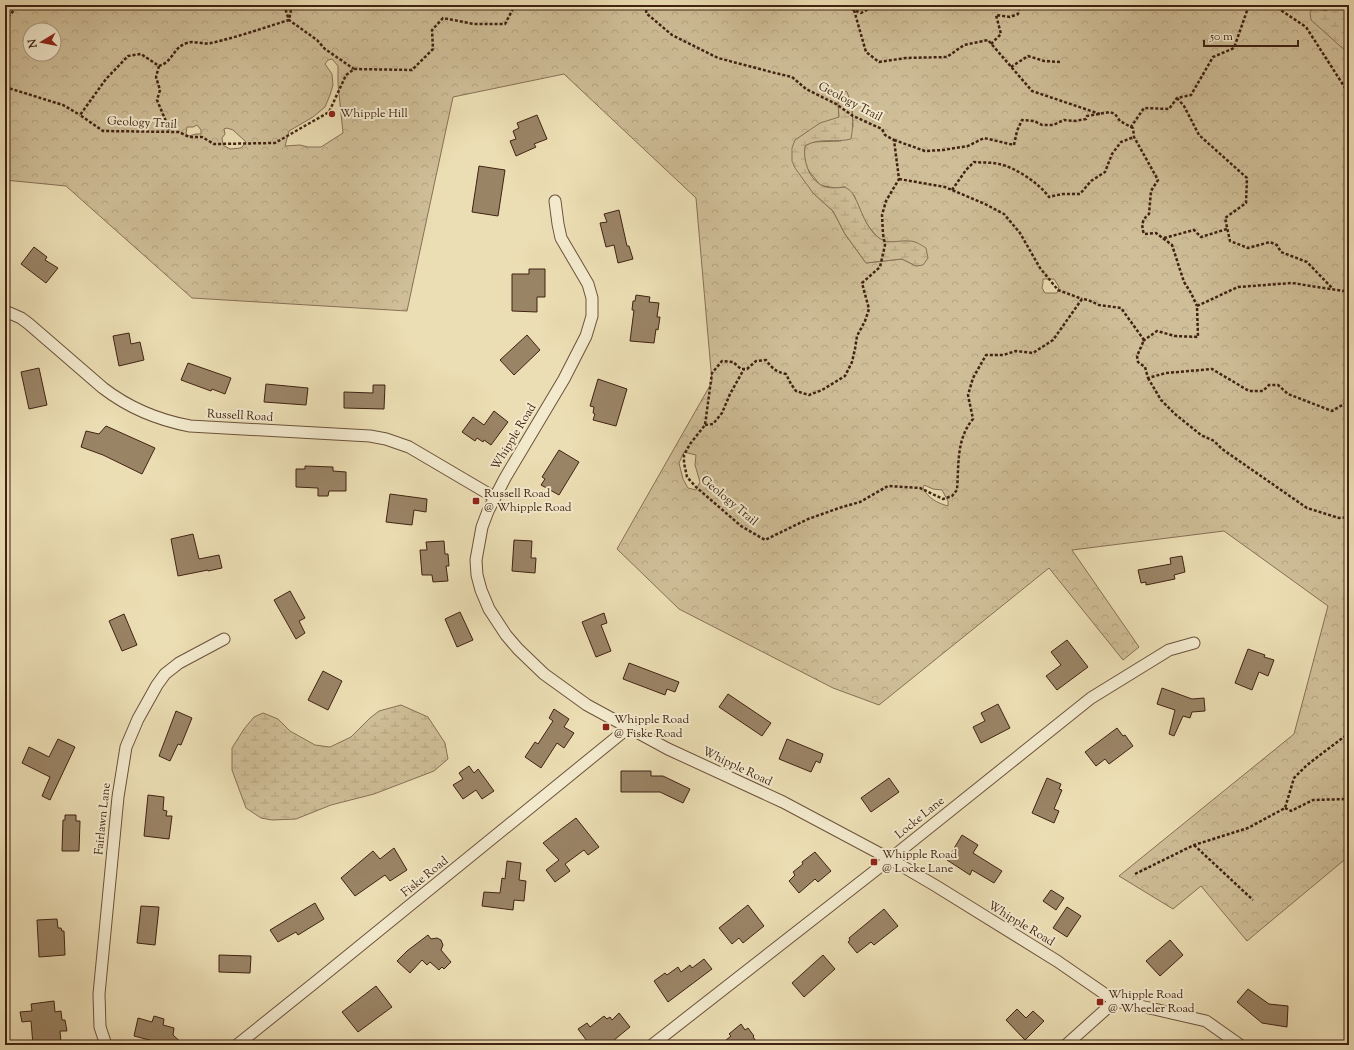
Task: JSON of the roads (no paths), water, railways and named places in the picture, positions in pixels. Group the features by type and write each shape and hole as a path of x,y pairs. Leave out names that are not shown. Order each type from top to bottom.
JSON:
{"street":[{"name":"Whipple Road","path":"555,201 561,238 586,279 590,291 592,306 590,326 564,379 494,497 482,527 476,560 478,582 489,609 506,635 544,674 587,705 668,749 783,802 890,859 1057,961 1115,1001 1206,1021 1240,1045"},
{"name":"Russell Road","path":"5,311 21,318 29,324 115,397 154,417 190,426 370,436 386,439 410,447 494,497"},
{"name":"Fairlawn Lane","path":"106,1045 100,1028 99,994 118,798 126,747 138,719 157,685 165,674 179,663 224,639"},
{"name":"Locke Lane","path":"652,1045 890,859 1092,698 1169,650 1194,643"},
{"name":"Fiske Road","path":"237,1045 628,728"},
{"path":"1066,1045 1115,1001"}],"place":[{"name":"Whipple Hill","path":"332,114"},
{"name":"Russell Road @ Whipple Road","path":"476,501"},
{"name":"Whipple Road @ Fiske Road","path":"606,727"},
{"name":"Whipple Road @ Locke Lane","path":"874,862"},
{"name":"Whipple Road @ Wheeler Road","path":"1100,1002"}]}
